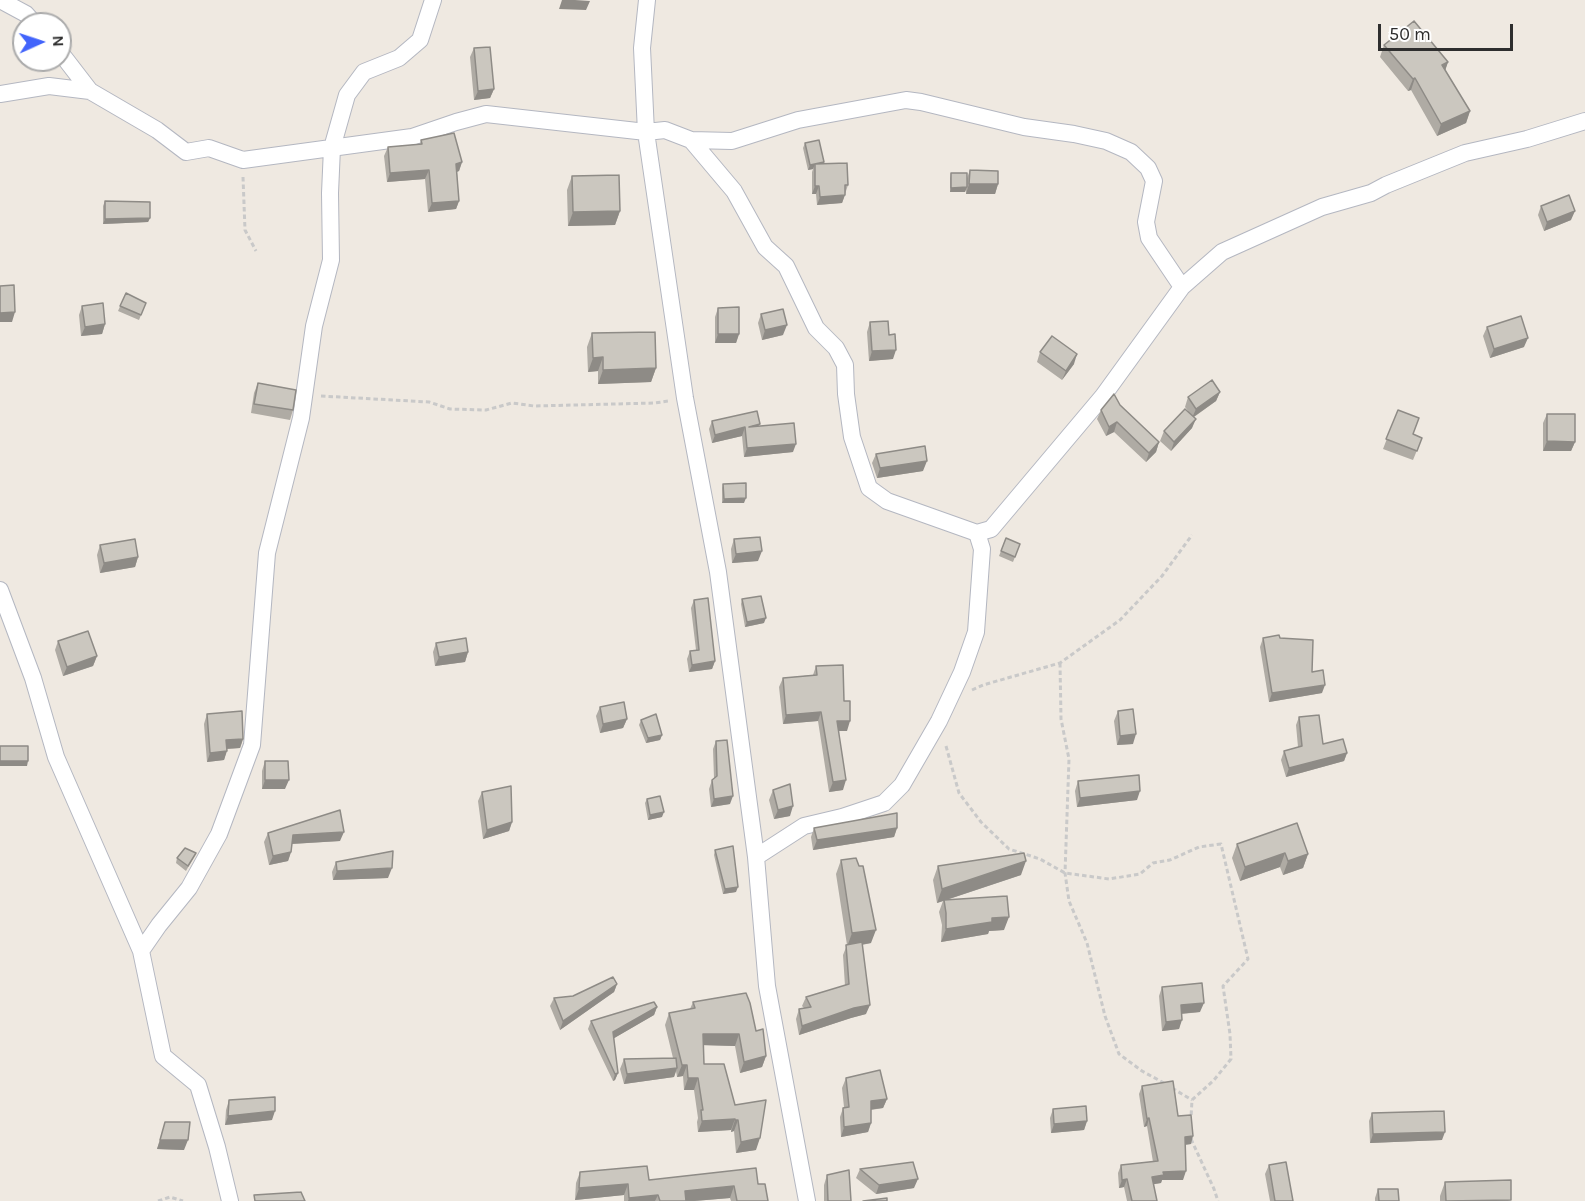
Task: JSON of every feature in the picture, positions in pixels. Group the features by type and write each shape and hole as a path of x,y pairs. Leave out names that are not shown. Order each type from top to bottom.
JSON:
{"street":[{"path":"0,0 22,12"},
{"path":"141,951 189,888 219,834 252,745 267,553 302,418 314,326 331,260 332,148 347,95 364,72 399,58 420,40 433,0"},
{"path":"647,0 642,48 646,132 685,398 718,572 756,857 766,986 807,1201"},
{"path":"72,68 90,92"},
{"path":"0,94 49,86 90,92 158,130 186,152 210,148 243,160 412,137 486,114 557,124 646,132 664,130 691,140 732,141 798,120 906,100 921,102 1024,127 1106,141 1131,152 1148,168 1154,181 1146,222 1149,238 1182,287"},
{"path":"691,140 734,191 765,246 786,266 816,328 836,348 845,365 846,394 852,437 869,488 886,501 977,533 992,529 1103,396 1182,287 1222,252 1322,207 1371,193 1465,153 1527,139 1585,121"},
{"path":"756,857 804,826 842,817 884,803 902,785 962,672 976,632 982,549 977,533"},
{"path":"0,590 33,678 56,757 141,951 163,1056 198,1085 217,1147 230,1201"}],"path":[{"path":"243,160 242,192 245,230 256,251"},
{"path":"305,395 429,402 450,409 486,410 512,403 534,406 655,403 685,398"},
{"path":"1190,1123 1192,1100 1214,1080 1231,1059 1223,986 1248,959 1221,844 1199,847 1170,860 1153,863 1140,874 1109,879 1065,873 1040,860 1009,849 981,822 959,793 942,713 983,685 1060,663 1120,620 1162,576 1192,535"},
{"path":"1060,663 1061,719 1069,759 1065,873 1069,901 1087,943 1105,1016 1119,1054 1142,1071 1192,1100"},
{"path":"1190,1135 1218,1201"},
{"path":"158,1201 170,1197 183,1201"}],"building":[{"path":"1414,21 1448,62 1442,65 1470,111 1441,124 1415,78 1413,79 1384,45"},
{"path":"490,47 494,89 478,91 474,48"},
{"path":"454,133 462,162 456,164 459,201 432,203 429,170 390,173 388,147 422,144 421,140"},
{"path":"819,140 824,162 810,165 805,143"},
{"path":"847,163 848,185 845,185 845,195 820,197 819,186 815,186 815,164"},
{"path":"970,170 998,171 998,184 969,184"},
{"path":"951,173 967,173 967,187 951,188"},
{"path":"619,175 620,211 573,212 572,176"},
{"path":"1569,195 1575,211 1547,222 1541,206"},
{"path":"105,201 150,202 150,218 105,219"},
{"path":"14,285 15,312 0,313 0,286"},
{"path":"126,293 146,303 141,315 120,306"},
{"path":"103,303 105,324 85,327 82,306"},
{"path":"739,307 739,334 718,334 718,308"},
{"path":"783,309 787,325 765,330 761,314"},
{"path":"1521,316 1528,338 1494,349 1487,327"},
{"path":"888,321 889,335 895,334 896,350 872,351 870,322"},
{"path":"655,332 656,368 603,370 603,357 593,358 592,333"},
{"path":"1052,336 1077,354 1066,371 1040,352"},
{"path":"1212,380 1220,392 1196,409 1188,397"},
{"path":"258,383 296,390 293,410 254,404"},
{"path":"1114,394 1120,405 1159,442 1149,453 1117,422 1109,427 1101,410"},
{"path":"1185,409 1196,419 1174,442 1164,431"},
{"path":"1398,410 1419,418 1413,434 1422,438 1417,451 1386,439"},
{"path":"757,411 760,424 749,427 794,423 796,444 747,448 745,427 715,435 712,421"},
{"path":"1547,414 1575,414 1575,442 1547,441"},
{"path":"925,446 927,461 880,468 876,454"},
{"path":"746,483 746,498 724,499 723,484"},
{"path":"760,537 762,551 736,554 734,539"},
{"path":"1006,538 1020,544 1015,557 1001,551"},
{"path":"135,539 138,557 104,563 100,545"},
{"path":"761,596 766,618 747,622 742,599"},
{"path":"708,598 715,661 692,665 690,651 699,650 694,600"},
{"path":"88,631 97,656 67,667 58,641"},
{"path":"1279,635 1280,638 1313,640 1312,672 1323,670 1325,685 1272,693 1263,638"},
{"path":"466,638 468,652 439,657 436,643"},
{"path":"843,665 844,701 850,701 850,721 837,721 846,780 833,782 821,712 786,715 783,678 817,675 816,666"},
{"path":"624,702 627,719 603,724 600,707"},
{"path":"1133,709 1136,734 1120,736 1118,711"},
{"path":"242,711 243,739 226,740 227,751 210,753 207,714"},
{"path":"656,714 662,735 648,738 641,720"},
{"path":"1319,715 1323,744 1343,739 1347,753 1289,768 1284,751 1302,746 1299,717"},
{"path":"727,740 733,796 714,799 712,780 717,776 716,741"},
{"path":"0,746 28,746 28,761 0,761"},
{"path":"265,761 288,761 289,780 265,780"},
{"path":"1139,775 1140,791 1080,798 1078,781"},
{"path":"790,784 793,806 778,810 773,790"},
{"path":"511,786 512,822 487,830 482,792"},
{"path":"660,796 664,812 650,815 647,799"},
{"path":"340,810 344,832 293,835 291,852 273,856 268,833"},
{"path":"897,813 897,828 817,840 814,828"},
{"path":"1297,823 1308,854 1288,861 1285,853 1245,867 1237,844"},
{"path":"733,846 738,887 725,889 715,850"},
{"path":"185,848 196,853 188,866 177,858"},
{"path":"393,851 392,868 337,871 336,862"},
{"path":"1024,853 1026,861 942,889 938,866"},
{"path":"856,858 859,866 863,866 876,930 852,933 841,860"},
{"path":"1007,896 1009,917 992,918 992,922 946,929 944,900"},
{"path":"862,942 870,1005 854,1008 802,1026 799,1009 811,1007 806,997 849,984 846,945"},
{"path":"613,977 617,984 563,1021 554,998 573,996"},
{"path":"1202,983 1204,1003 1181,1005 1182,1020 1166,1022 1162,987"},
{"path":"746,993 756,1031 763,1029 766,1056 744,1062 739,1034 703,1034 704,1064 724,1064 735,1105 766,1100 760,1138 741,1142 738,1120 702,1121 701,1110 703,1110 698,1078 688,1078 687,1065 682,1065 669,1013 695,1008 693,1002"},
{"path":"654,1002 657,1007 613,1032 618,1073 615,1074 591,1021"},
{"path":"676,1058 677,1068 627,1074 624,1059"},
{"path":"880,1070 887,1099 871,1101 871,1123 844,1127 843,1108 849,1107 846,1078"},
{"path":"1173,1081 1178,1116 1191,1115 1193,1136 1185,1137 1186,1171 1163,1172 1164,1175 1152,1177 1157,1201 1132,1201 1127,1179 1122,1180 1121,1165 1158,1161 1149,1118 1147,1119 1142,1086"},
{"path":"275,1097 275,1111 228,1116 229,1100"},
{"path":"1086,1106 1087,1121 1054,1124 1053,1109"},
{"path":"1444,1111 1445,1132 1373,1134 1372,1113"},
{"path":"165,1122 190,1122 188,1140 160,1140"},
{"path":"913,1162 918,1179 879,1185 860,1169"},
{"path":"1286,1162 1293,1201 1275,1201 1269,1165"},
{"path":"647,1166 649,1180 756,1168 758,1184 765,1184 768,1201 737,1201 734,1186 685,1191 686,1201 660,1201 658,1195 629,1198 628,1184 579,1188 580,1172"},
{"path":"849,1170 851,1201 828,1201 827,1175"},
{"path":"1511,1180 1511,1200 1446,1201 1445,1182"},
{"path":"1378,1189 1398,1189 1399,1201 1379,1201"},
{"path":"301,1192 305,1201 255,1201 254,1195"},
{"path":"887,1198 887,1201 863,1201"}]}
